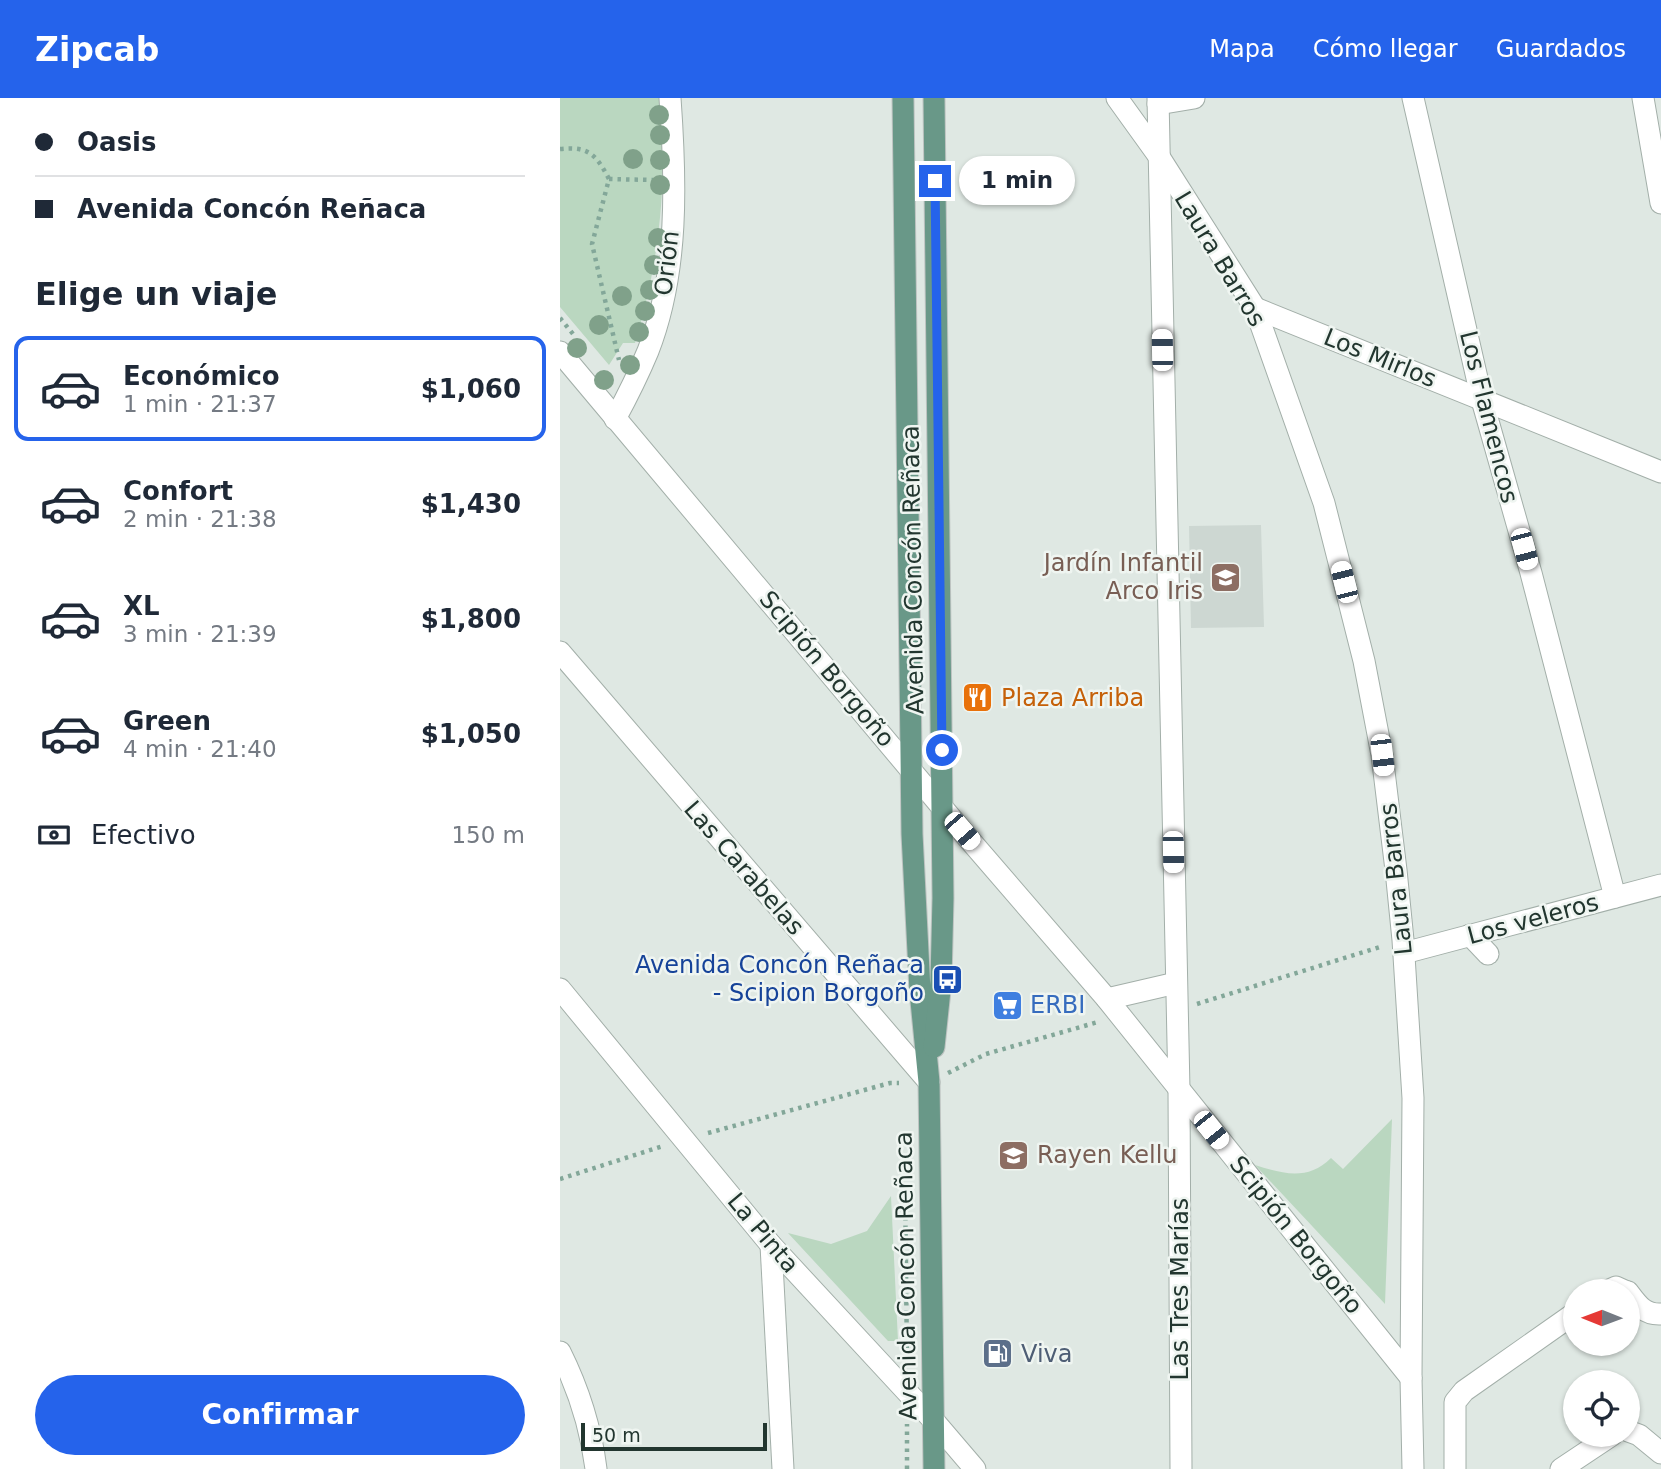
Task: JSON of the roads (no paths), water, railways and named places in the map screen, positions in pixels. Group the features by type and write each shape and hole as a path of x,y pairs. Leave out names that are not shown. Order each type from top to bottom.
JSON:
{"main road":[{"name":"Avenida Concón Reñaca","path":"903,98 914,899 929,1082 934,1469"},
{"name":"Avenida Concón Reñaca","path":"929,1082 941,981 943,898 934,98"}],"street":[{"name":"Orión","path":"615,418 649,349 667,276 672,239 673,138 670,98"},
{"name":"Laura Barros","path":"1117,98 1157,155 1255,308 1324,503 1364,661 1382,755 1404,946 1413,1098 1413,1469"},
{"path":"1158,101 1194,98"},
{"name":"Los Flamencos","path":"1413,98 1482,400 1531,573 1615,897"},
{"path":"1643,98 1661,203"},
{"name":"Las Tres Marías","path":"1158,101 1157,155 1179,1090 1181,1469"},
{"name":"Los Mirlos","path":"1255,308 1661,472"},
{"name":"Scipión Borgoño","path":"560,352 1113,1008 1411,1378"},
{"name":"Las Carabelas","path":"560,652 929,1082"},
{"name":"Los veleros","path":"1404,946 1471,935 1661,885"},
{"path":"1471,935 1488,954"},
{"path":"1113,1008 1176,983"},
{"name":"La Pinta","path":"560,989 771,1245 975,1469"},
{"path":"771,1245 783,1469"},
{"path":"1640,1308 1649,1313 1661,1314"},
{"path":"1455,1469 1454,1402 1464,1391 1563,1321"},
{"path":"560,1352 577,1392 596,1469"},
{"path":"1640,1436 1661,1453"},
{"path":"1561,1469 1594,1447"}],"place":[{"name":"Jardín Infantil Arco Iris","path":"1226,577"},
{"name":"Plaza Arriba","path":"978,698"},
{"name":"Avenida Concón Reñaca - Scipion Borgoño","path":"947,979"},
{"name":"ERBI","path":"1007,1005"},
{"name":"Rayen Kellu","path":"1014,1155"},
{"name":"Viva","path":"998,1354"}]}
